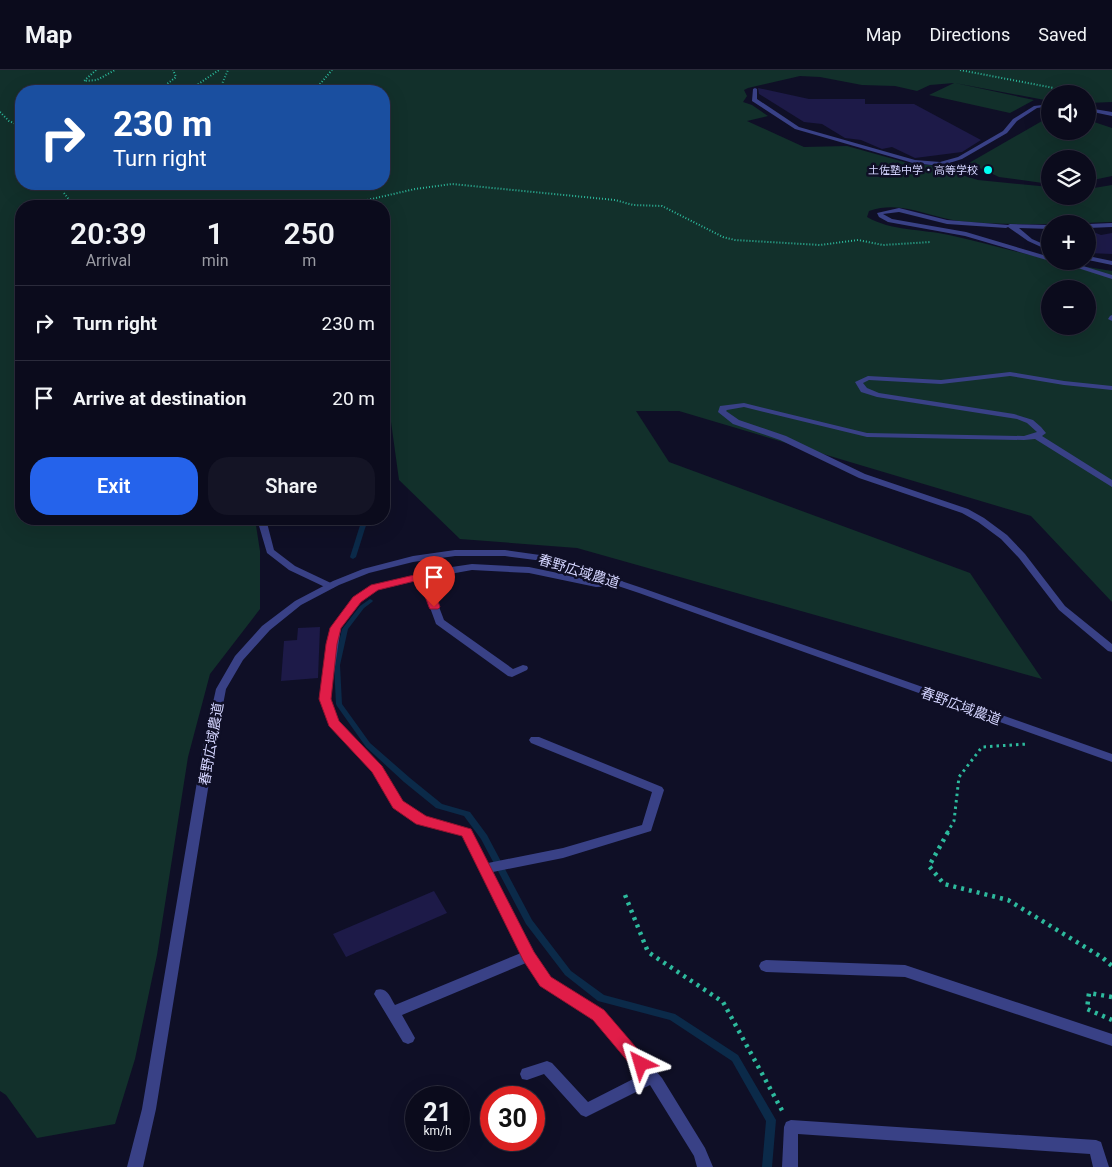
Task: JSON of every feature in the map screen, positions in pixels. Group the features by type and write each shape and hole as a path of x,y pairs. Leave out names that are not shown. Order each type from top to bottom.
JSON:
{"street":[{"path":"754,89 754,100 797,128 915,162 940,164 960,158 1005,132 1015,120 1036,107 1041,106"},
{"path":"1096,111 1112,114"},
{"path":"1041,226 947,222 899,210 880,214 890,221 966,234 1041,256"},
{"path":"1096,226 1112,225"},
{"path":"1009,226 1041,245"},
{"path":"1096,259 1112,262"},
{"path":"1089,270 1112,277"},
{"path":"1112,388 1064,383 1010,374 941,382 868,378 859,382 864,390 877,395 1021,418 1038,427 1042,432 1036,436 1004,439 867,435 744,405 728,406 723,408 722,412 736,422 783,438 855,473 964,511 981,520 1004,537 1022,556 1062,608 1112,649"},
{"path":"1036,436 1112,484"},
{"path":"263,525 270,551 292,568 330,586"},
{"name":"春野広域農道","path":"135,1167 149,1110 221,689 239,658 266,628 298,603 330,586 366,572 413,559 466,553 505,553 544,558 620,583 1052,739 1112,758"},
{"path":"620,583 596,584 529,570 472,567 374,588 357,600 336,628 331,644 325,699 334,723 377,769 398,804 421,820 467,833 529,956 546,982 598,1015 651,1077 700,1153 704,1167"},
{"path":"423,576 440,622 512,674 523,668"},
{"path":"484,869 563,853 647,828 658,790 535,740"},
{"path":"392,1013 529,956"},
{"path":"766,966 905,971 1112,1040"},
{"path":"381,994 408,1038"},
{"path":"527,1074 548,1067 586,1110 651,1077"},
{"path":"790,1167 791,1127 1096,1147 1101,1167"}],"path":[{"path":"96,70 84,81 98,80 115,70"},
{"path":"166,85 176,77 173,70"},
{"path":"197,85 219,70"},
{"path":"222,85 228,70"},
{"path":"319,85 332,70"},
{"path":"960,70 1041,86"},
{"path":"0,112 9,121 15,124"},
{"path":"368,200 417,189 470,183 490,187 615,200 633,205 662,206 723,237 735,240 763,240 809,245 858,240 883,245 934,242"},
{"path":"1052,739 1017,746 982,747 959,777 954,821 929,866 944,884 1008,900 1103,958 1112,966"},
{"path":"625,895 648,952 723,1002 791,1127"},
{"path":"1112,997 1089,993 1087,1009 1112,1020"}],"green space":[{"path":"0,70 1112,70 1112,102 1096,103 1096,85 1041,85 1041,99 955,83 1034,100 1010,113 929,95 954,83 930,85 917,91 895,86 862,85 820,77 800,76 748,88 744,90 747,96 743,102 752,105 768,116 747,121 804,147 847,146 915,165 930,165 978,180 1041,186 1041,205 1096,205 1096,188 1112,185 1112,222 1096,222 1096,215 1041,215 1041,224 978,223 947,219 914,210 892,207 869,211 867,217 886,225 949,235 1041,257 1041,270 1096,270 1096,268 1112,271 1112,602 1031,516 679,411 636,411 669,462 970,573 1042,679 577,548 460,539 399,480 390,415 390,200 15,200 15,525 256,525 260,551 260,609 210,674 188,757 157,955 135,1059 115,1124 37,1138 6,1095 0,1091"},
{"path":"1041,122 1041,140 1096,140 1096,123 1112,128 1112,176 1096,179 1096,150 1041,150 1041,183 999,177 969,163"}],"building":[{"path":"758,88 809,99 865,99 865,104 914,104 981,140 962,152 915,158 892,147 882,149 861,140 845,138 822,124 804,122 759,94"},
{"path":"1096,233 1101,235 1112,233 1112,254 1096,253"},
{"path":"320,627 318,678 281,681 284,641 297,640 298,628"},
{"path":"434,891 447,913 346,957 333,934"}],"waterway":[{"path":"353,557 363,525"},
{"path":"370,601 362,607 345,629 337,665 339,704 368,745 407,780 439,806 467,814 484,837 529,922 568,973 601,998 672,1017 735,1058 771,1120 767,1167"}],"place":[{"name":"土佐塾中学・高等学校","path":"988,170"}],"route":[{"path":"434,607 423,576 374,588 357,600 336,628 331,644 325,699 334,723 377,769 398,804 421,820 467,833 529,956 546,982 598,1015 641,1064"}]}
